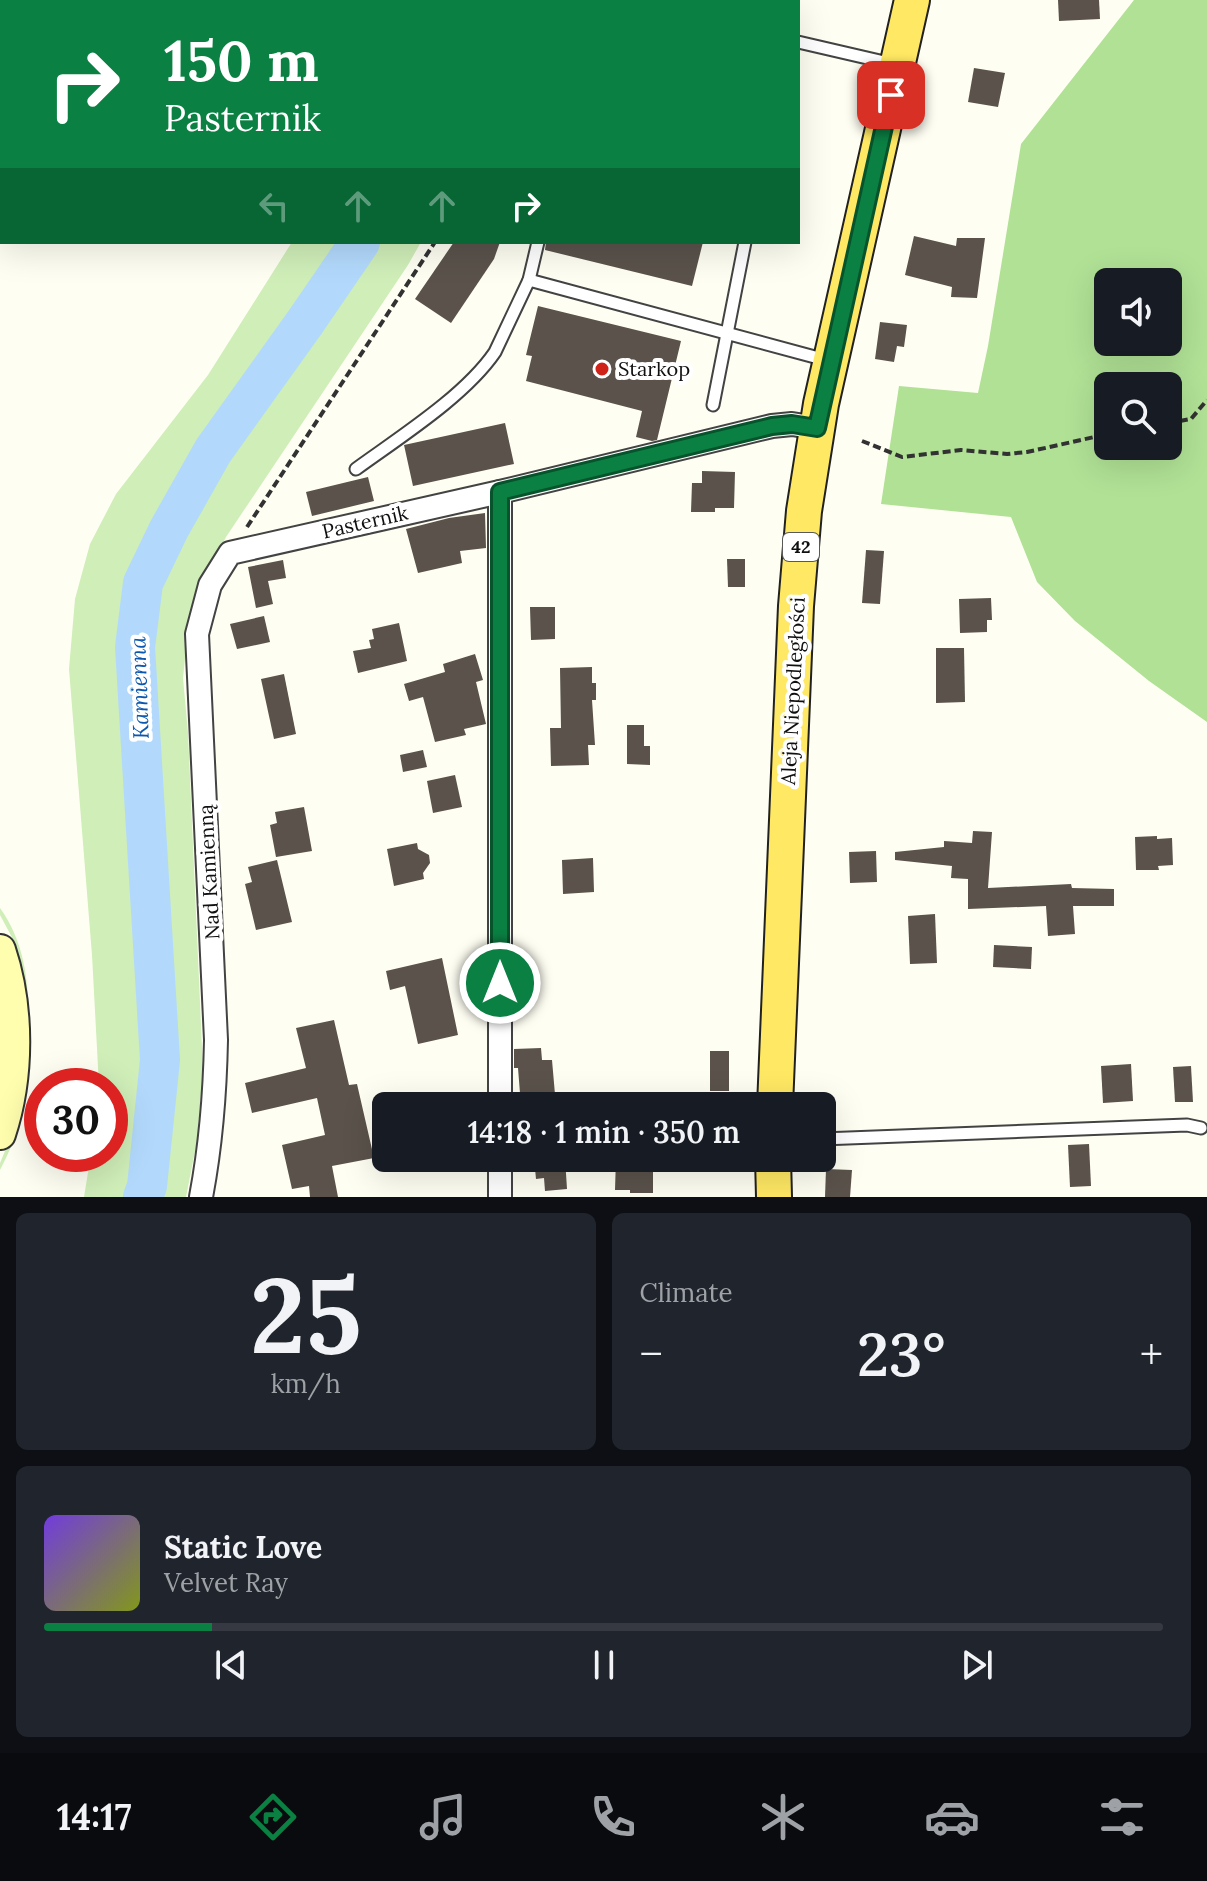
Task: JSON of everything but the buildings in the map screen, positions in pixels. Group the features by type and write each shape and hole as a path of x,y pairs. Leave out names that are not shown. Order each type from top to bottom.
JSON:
{"main road":[{"name":"Aleja Niepodległości","path":"776,1092 796,606 804,511 830,362 912,0"},
{"path":"772,1197 773,1172"}],"street":[{"name":"Pasternik","path":"230,553 772,426 792,424 817,428"},
{"path":"500,492 500,1092"},
{"name":"Nad Kamienną","path":"201,1197 210,1147 216,1040 197,642 210,585 230,553"},
{"path":"0,950 10,985 14,1066 12,1089 0,1134"},
{"path":"500,1172 500,1197"}],"lane":[{"path":"800,42 897,66"},
{"path":"356,469 432,413 488,362 529,280 538,244"},
{"path":"713,405 745,244"},
{"path":"529,280 830,362"},
{"path":"836,1138 1187,1125 1201,1128"}],"path":[{"path":"230,553 434,244"},
{"path":"1182,421 1191,419 1207,400"},
{"path":"862,441 902,457 961,450 1007,454 1027,452 1094,437"}],"green space":[{"path":"1134,0 1207,0 1207,722 1149,681 1075,621 1037,582 1011,517 881,504 899,386 978,393 1021,144"},
{"path":"291,244 420,244 226,537 196,598 183,678 203,1070 197,1141 186,1197 84,1197 88,1172 128,1172 128,1068 98,1068 69,669 75,599 90,544 116,494 208,375"},
{"path":"0,908 16,937 25,968 29,1033 28,1068 24,1068 24,1107 14,1140 0,1170 15,1127 25,999 21,963 14,941 0,915"}],"waterway":[{"name":"Kamienna","path":"143,1197 147,1186 160,1060 135,647 143,583 213,451 359,244"}],"place":[{"name":"Starkop","path":"602,369"}],"route":[{"path":"500,983 500,492 772,426 792,424 817,428 891,95"}]}
